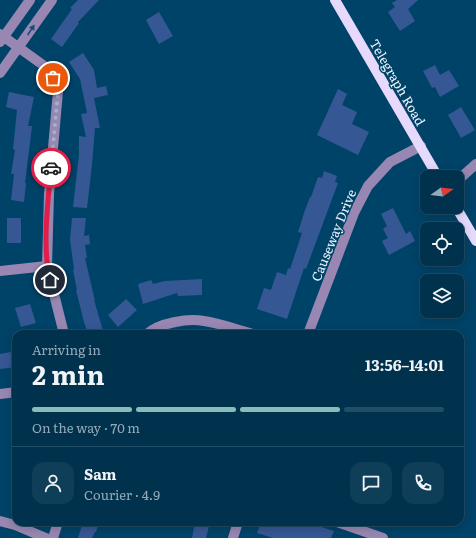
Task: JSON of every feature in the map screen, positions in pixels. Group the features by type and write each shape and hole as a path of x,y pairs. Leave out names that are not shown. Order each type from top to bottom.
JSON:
{"main road":[{"name":"Telegraph Road","path":"335,0 434,170"},
{"path":"460,214 476,241"}],"street":[{"path":"30,0 1,38 19,47 43,65 53,78 58,92 49,194 47,266 63,330"},
{"path":"0,73 52,0"},
{"name":"Causeway Drive","path":"310,330 354,213 368,186 390,162 421,146"},
{"path":"464,175 476,164"},
{"path":"0,271 47,266"},
{"path":"152,330 172,322 203,321 238,330"},
{"path":"0,394 12,392"},
{"path":"0,521 12,524"},
{"path":"17,526 46,538"},
{"path":"53,538 57,526"},
{"path":"233,538 237,526"},
{"path":"348,526 383,538"}],"building":[{"path":"78,0 99,0 78,22 79,23 62,47 51,39 72,9 70,8"},
{"path":"397,0 418,0 408,9 415,21 400,31 388,12 395,7 392,3"},
{"path":"159,12 173,36 159,44 146,20"},
{"path":"83,53 94,70 97,88 106,86 108,95 94,98 100,128 95,128 87,208 73,207 79,155 79,136 86,137 81,114 87,113 80,79 69,62"},
{"path":"435,65 440,75 449,70 459,86 440,97 435,87 432,88 423,71"},
{"path":"338,89 347,94 342,105 357,112 352,124 369,132 358,155 317,135"},
{"path":"9,92 34,97 28,126 32,126 24,202 11,200 14,174 11,174 15,150 13,149 17,110 6,107"},
{"path":"461,107 475,130 461,138 448,115"},
{"path":"324,171 337,176 335,182 338,183 306,269 304,268 287,319 257,309 264,288 271,290 277,272 286,275 288,268 290,269 302,233 298,232 304,213 318,177 322,178"},
{"path":"393,208 406,234 410,231 415,241 389,255 382,241 388,238 383,229 387,226 381,214"},
{"path":"7,218 21,218 21,243 7,243"},
{"path":"72,218 86,218 84,236 89,235 90,244 85,245 87,258 85,258 95,301 94,300 103,330 87,330 76,290 70,240"},
{"path":"202,279 202,295 178,296 177,293 143,304 138,284 151,280 153,284 165,281"},
{"path":"126,299 137,310 118,327 108,315"},
{"path":"30,304 36,323 21,327 15,308"},
{"path":"12,352 12,368 0,369 0,354"},
{"path":"82,526 98,526 92,538 78,538"},
{"path":"194,526 209,526 206,538 192,538"},
{"path":"260,526 318,526 334,531 331,538 273,538 257,533"}],"way so far":[{"path":"51,168 58,92 53,78"}],"route":[{"path":"50,280 47,266 47,237 51,168"}]}
